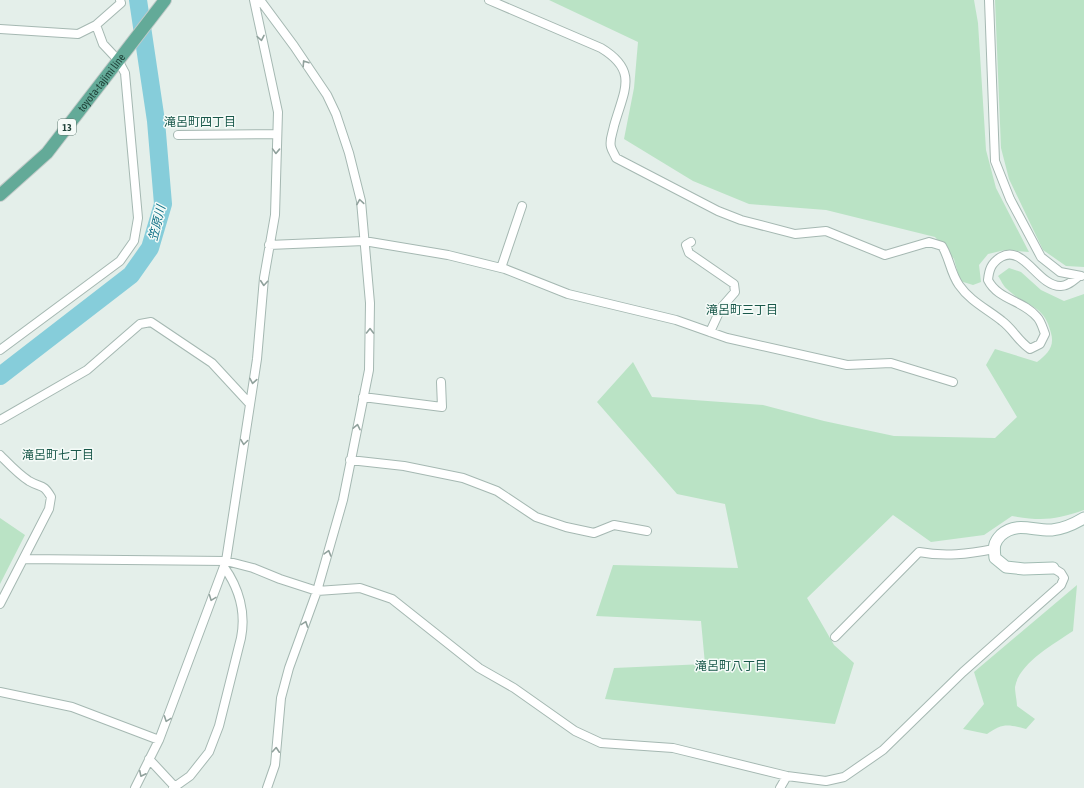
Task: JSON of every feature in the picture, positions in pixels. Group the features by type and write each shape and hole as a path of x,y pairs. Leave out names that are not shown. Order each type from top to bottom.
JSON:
{"main road":[{"name":"toyota-tajimi line","path":"0,195 47,153 165,0"}],"street":[{"path":"0,29 78,34 96,25 121,3 120,0"},
{"path":"136,788 159,740 225,564 257,359 264,278 275,215 278,112 254,0"},
{"path":"260,0 294,46 327,95 336,114 349,153 361,201 370,303 369,370 364,397 342,500 317,591 289,668 281,698 275,765 267,788"},
{"path":"489,0 601,48 614,56 622,67 627,81 612,135 611,146 616,158 718,211 741,220 795,234 826,230 885,255 929,242 942,246 949,257 952,273 959,286 983,308 1001,320 1023,344 1030,349 1040,344 1045,334 1038,317 992,289 988,280 992,264 1006,255 1014,255 1021,258 1046,282 1053,285 1067,284 1082,276"},
{"path":"989,0 995,161 1010,199 1041,257 1060,272 1082,276"},
{"path":"0,350 107,272 120,261 134,241 138,218 128,87 122,56 103,44 96,25"},
{"path":"178,135 277,134"},
{"path":"501,268 522,206"},
{"path":"269,245 364,241 448,255 501,268 568,294 676,320 727,338 847,365 891,363 953,382"},
{"path":"691,242 686,245 689,252 734,284 735,292 721,308 710,332"},
{"path":"0,420 87,370 140,324 151,322 212,363 249,403"},
{"path":"364,397 442,407 441,382"},
{"path":"0,455 15,470 30,481 45,487 51,497 49,509 0,604"},
{"path":"350,460 404,466 463,478 497,491 536,517 566,527 594,533 614,525 647,531"},
{"path":"24,559 225,564 253,568 280,579 317,591 360,588 392,599 479,668 514,688 574,731 601,743 673,748 787,776 826,781 844,777 883,750 963,672 1061,585 1064,578 1061,573 1054,568 1024,569 1006,567 995,558 993,546 997,539 1007,530 1019,527 1052,530 1072,525 1084,518"},
{"path":"835,637 919,552 936,555 957,555 994,549"},
{"path":"149,759 175,788 190,776 210,752 219,726 243,628 243,611 233,580 225,564"},
{"path":"0,692 72,707 159,740"},
{"path":"780,788 787,776"}],"green space":[{"path":"549,0 974,0 978,23 986,150 996,188 1029,252 1005,250 988,254 979,265 981,282 973,285 960,281 954,259 935,237 826,210 749,204 693,181 624,139 634,88 638,42"},
{"path":"995,0 1084,0 1084,267 1066,266 1043,250 1009,179 1001,148"},
{"path":"1009,268 1021,272 1041,290 1064,301 1084,294 1084,510 1065,516 1048,519 1032,519 1012,516 984,535 931,542 893,515 807,598 834,645 854,663 835,724 605,699 614,668 705,664 701,621 596,616 613,565 738,568 725,504 677,494 597,402 633,362 652,397 763,405 824,421 894,436 995,438 1017,417 986,365 995,349 1037,362 1047,353 1052,342 1048,323 1044,316 1033,306 1014,295 1003,285 998,276"},
{"path":"0,518 25,535 0,584"},
{"path":"1077,585 1073,631 1047,648 1030,662 1018,678 1015,687 1017,706 1035,719 1026,729 1010,725 1001,726 987,734 963,729 984,704 974,672"}],"waterway":[{"name":"笠原川","path":"0,376 131,275 150,248 163,204 156,121 138,0"}],"district":[{"name":"滝呂町四丁目","path":"200,122"},
{"name":"滝呂町三丁目","path":"742,310"},
{"name":"滝呂町七丁目","path":"58,455"},
{"name":"滝呂町八丁目","path":"731,666"}]}
